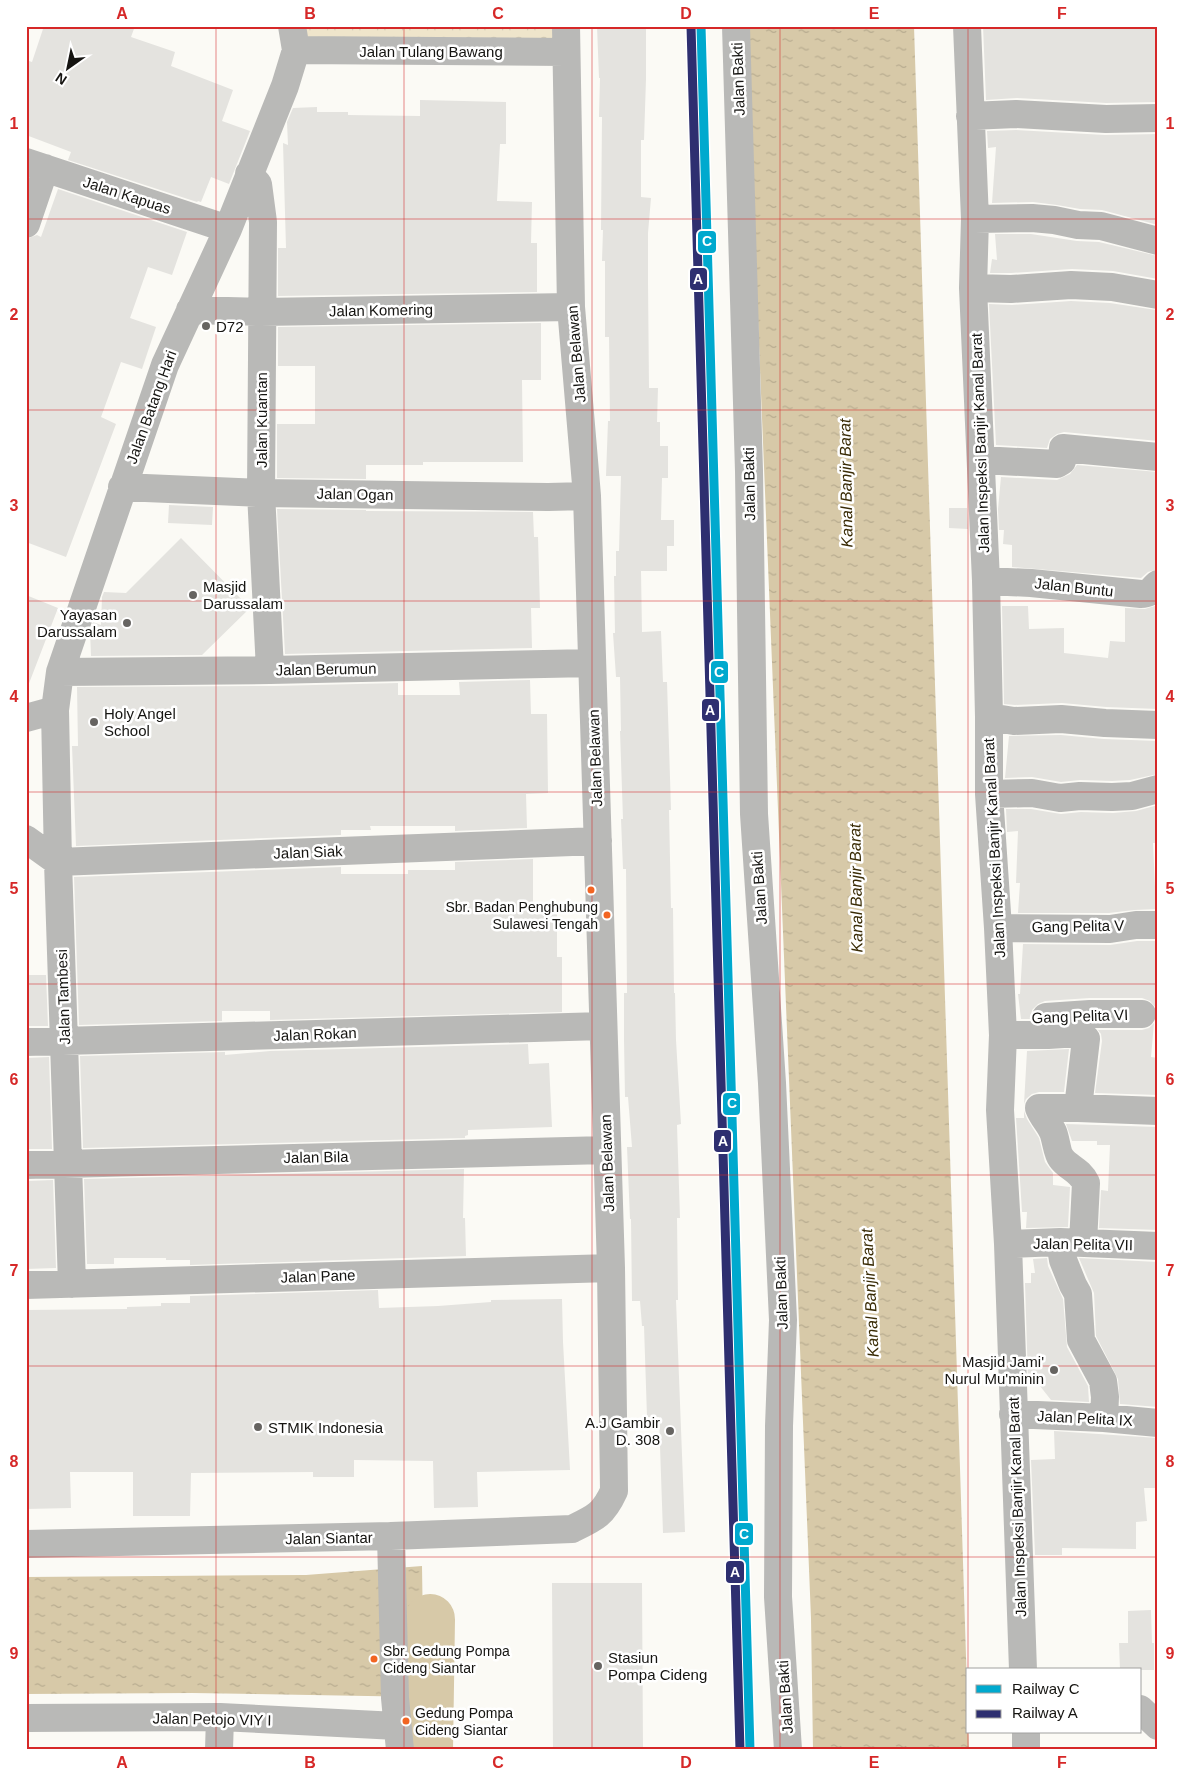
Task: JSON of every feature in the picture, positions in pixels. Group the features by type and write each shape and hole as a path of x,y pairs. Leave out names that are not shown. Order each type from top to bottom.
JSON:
{"street":[{"name":"Jalan Bakti","path":"736,26 749,481 754,814 772,1083 783,1320 779,1426 778,1597 788,1750"},
{"name":"Jalan Inspeksi Banjir Kanal Barat","path":"967,26 975,219 973,288 986,581 989,794 1007,927 1013,1030 1000,1110 1008,1244 1023,1668"},
{"name":"Jalan Tulang Bawang","path":"294,38 566,39"},
{"name":"Jalan Batang Hari","path":"55,710 60,672 165,365 228,228 286,86 294,38"},
{"name":"Jalan Belawan","path":"566,39 571,307 587,496 611,1268 614,1491"},
{"path":"970,116 1016,114 1158,118"},
{"path":"26,224 36,165"},
{"name":"Jalan Kapuas","path":"36,165 228,228"},
{"name":"Jalan Kuantan","path":"249,174 258,184 263,222 261,493 270,670"},
{"path":"975,219 1032,218 1054,220 1078,225 1101,226 1158,241"},
{"path":"973,288 1011,289 1080,285 1112,287 1158,295"},
{"name":"Jalan Komering","path":"190,310 261,312 571,307"},
{"path":"981,460 1057,464 1062,461 1063,448 1158,457"},
{"name":"Jalan Ogan","path":"122,487 261,493 587,496"},
{"name":"Jalan Buntu","path":"986,581 1031,583 1141,594 1152,592 1158,584"},
{"name":"Jalan Berumun","path":"60,672 270,670 592,662"},
{"path":"26,718 55,710"},
{"name":"Jalan Tambesi","path":"55,710 58,862 72,1284"},
{"path":"989,718 1014,721 1061,719 1158,725"},
{"path":"989,794 1032,793 1060,798 1080,796 1112,797 1132,796 1158,789"},
{"path":"26,839 58,862"},
{"name":"Jalan Siak","path":"58,862 598,841"},
{"name":"Gang Pelita V","path":"1007,927 1110,929 1136,925 1158,925"},
{"name":"Gang Pelita VI","path":"1013,1030 1090,1014 1142,1014"},
{"name":"Jalan Rokan","path":"26,1042 603,1026"},
{"name":"Gang Pelita VI","path":"1013,1030 1079,1033 1084,1036 1086,1039 1078,1108"},
{"path":"1039,1108 1043,1119 1052,1131 1059,1156 1076,1170 1086,1183 1072,1242 1063,1260 1079,1301 1081,1340 1103,1381 1105,1397 1104,1418"},
{"path":"1000,1110 1078,1108 1158,1111"},
{"name":"Jalan Bila","path":"26,1164 607,1150"},
{"name":"Jalan Pelita VII","path":"1008,1244 1072,1242 1158,1246"},
{"name":"Jalan Pane","path":"26,1285 611,1268"},
{"name":"Jalan Pelita IX","path":"1013,1414 1158,1422"},
{"name":"Jalan Siantar","path":"26,1544 391,1542 572,1529 595,1518 606,1507 614,1491"},
{"path":"391,1542 399,1738"},
{"path":"1142,1711 1158,1726"},
{"path":"219,1750 220,1717"},
{"name":"Jalan Petojo VIY I","path":"26,1718 220,1717 399,1738"},
{"path":"1026,1734 1026,1750"}],"green space":[{"path":"288,26 558,26 558,49 282,59"}],"water":[{"name":"Kanal Banjir Barat","path":"746,26 914,26 966,1668 966,1734 968,1734 969,1750 813,1750 811,1618"},
{"path":"422,1566 424,1697 192,1693 26,1694 26,1577 306,1575"}],"building":[{"path":"44,26 135,26 131,37 175,52 171,66 233,90 222,121 250,131 229,184 211,177 201,202 197,202 68,160 71,152 26,135 26,60 32,62"},
{"path":"597,26 646,26 644,140 641,140 641,197 651,198 648,233 649,388 658,388 657,422 660,422 660,446 668,446 668,478 662,478 661,520 674,520 674,546 667,546 667,571 641,571 642,632 661,631 663,682 667,682 671,810 669,810 671,908 673,908 674,993 681,1124 677,1125 680,1218 677,1218 678,1300 676,1300 685,1532 663,1533 659,1417 647,1417 644,1326 642,1326 640,1301 632,1301 631,1219 627,1147 632,1147 628,1097 625,1097 624,1040 624,993 627,993 626,869 623,869 621,819 623,819 620,677 616,677 613,633 615,633 614,576 616,576 616,551 619,551 621,476 606,476 608,421 610,421 609,337 605,337 605,261 602,261 602,117 599,117 600,78"},
{"path":"983,26 1158,26 1158,102 1106,103 1017,98 986,100"},
{"path":"420,100 506,102 506,144 500,144 497,201 532,202 531,243 537,243 537,292 278,296 278,248 286,248 283,143 288,145 287,122 293,108 317,107 317,112 348,112 348,115 420,116"},
{"path":"1016,130 1105,135 1158,134 1158,225 1102,210 1080,209 1033,202 992,203 996,147 988,148 987,131"},
{"path":"58,189 187,232 172,275 148,267 130,318 156,327 142,369 121,362 101,417 116,424 66,557 26,542 26,239 37,235 41,237"},
{"path":"995,234 1031,234 1077,241 1099,242 1158,256 1158,279 1113,271 1072,269 990,273 992,259 997,260"},
{"path":"1071,301 1110,303 1156,310 1158,322 1158,441 1064,432 1050,439 1047,448 996,445 989,304 1012,305"},
{"path":"541,323 541,380 522,380 523,462 423,462 423,465 366,465 366,479 277,478 277,424 315,424 315,366 278,366 278,327"},
{"path":"1077,465 1158,472 1158,569 1148,572 1141,578 1012,567 1012,545 1003,544 1004,530 999,530 998,509 1001,477 1057,480 1070,474"},
{"path":"169,505 213,507 212,525 168,523"},
{"path":"949,508 967,508 968,529 949,528"},
{"path":"277,509 533,512 534,537 538,537 540,608 531,608 532,648 285,654"},
{"path":"181,538 250,608 202,655 91,656 90,631 93,622 101,625 102,597 104,592 126,593"},
{"path":"26,595 58,608 28,686 26,686"},
{"path":"1158,605 1158,709 1062,703 1004,704 1002,606 1028,606 1029,629 1064,628 1064,653 1108,658 1110,641 1125,642 1125,608 1145,609"},
{"path":"530,680 531,714 547,714 548,793 526,794 527,828 455,831 455,826 370,826 371,830 341,830 341,835 76,846 72,746 78,746 77,687 398,683 398,695 460,695 459,682"},
{"path":"1061,735 1158,741 1158,774 1130,780 1112,781 1080,780 1061,782 1032,777 1005,778 1009,736"},
{"path":"1158,805 1158,843 1153,843 1155,887 1158,887 1158,909 1109,913 1018,913 1020,883 1016,883 1018,831 1007,832 1006,809 1031,809 1061,814 1081,812 1113,813 1136,811"},
{"path":"533,859 533,903 557,903 557,957 562,957 562,1012 270,1020 270,1011 222,1011 222,1021 79,1025 74,877 341,867 341,874 408,874 408,870 455,870 455,862"},
{"path":"1137,941 1158,941 1158,992 1156,1008 1150,1001 1142,998 1090,998 1045,1001 1038,1004 1032,1010 1031,1019 1021,1019 1018,994 1020,994 1023,944 1110,945"},
{"path":"26,975 46,975 48,1026 26,1026"},
{"path":"1154,1023 1151,1057 1158,1058 1158,1095 1095,1093 1102,1041 1098,1030 1142,1030 1149,1028"},
{"path":"528,1044 529,1064 549,1063 552,1127 468,1130 468,1135 465,1138 83,1148 80,1056 225,1052 225,1055 270,1051"},
{"path":"1069,1049 1064,1092 1039,1092 1032,1094 1026,1099 1024,1104 1027,1051"},
{"path":"49,1057 52,1149 26,1149 26,1058"},
{"path":"1024,1111 1039,1138 1045,1162 1053,1173 1053,1185 1070,1187 1068,1227 1026,1228 1027,1212 1022,1212 1016,1118 1024,1118"},
{"path":"1066,1124 1158,1127 1158,1230 1099,1228 1101,1190 1108,1191 1110,1145 1097,1145 1097,1141 1072,1141"},
{"path":"464,1169 463,1218 465,1218 466,1256 190,1265 190,1260 114,1258 114,1264 87,1264 84,1179"},
{"path":"53,1180 56,1268 26,1269 26,1181"},
{"path":"1047,1258 1048,1266 1063,1299 1067,1347 1088,1386 1089,1402 1051,1400 1040,1386 1028,1381 1025,1283 1031,1283 1031,1273 1035,1273 1033,1259"},
{"path":"1079,1258 1158,1262 1158,1407 1120,1404 1118,1379 1096,1336 1094,1293"},
{"path":"378,1290 379,1308 438,1306 491,1302 491,1300 562,1299 570,1470 477,1472 478,1507 434,1508 433,1461 354,1460 354,1477 313,1477 313,1472 191,1473 190,1516 133,1516 133,1472 70,1472 71,1508 26,1509 26,1310 127,1309 127,1307 161,1306 161,1303 190,1303 190,1296"},
{"path":"1054,1431 1158,1438 1158,1488 1144,1488 1147,1521 1136,1522 1136,1549 1062,1548 1062,1555 1035,1555 1031,1460 1055,1459"},
{"name":"Stasiun Pompa Cideng","path":"552,1583 642,1583 643,1750 553,1750"},
{"path":"1151,1610 1154,1670 1120,1668 1119,1643 1128,1643 1128,1611"}],"waterway":[{"path":"428,1750 430,1619"}],"rail line":[{"name":"A","path":"691,26 740,1750"},
{"name":"C","path":"701,26 750,1750"}],"place":[{"name":"D72","path":"206,326"},
{"name":"Masjid Darussalam","path":"193,595"},
{"name":"Yayasan Darussalam","path":"127,623"},
{"name":"Holy Angel School","path":"94,722"},
{"name":"Sbr. Badan Penghubung Sulawesi Tengah","path":"607,915"},
{"name":"Masjid Jami' Nurul Mu'minin","path":"1054,1370"},
{"name":"STMIK Indonesia","path":"258,1427"},
{"name":"A.J Gambir D. 308","path":"670,1431"},
{"name":"Sbr. Gedung Pompa Cideng Siantar","path":"374,1659"},
{"name":"Stasiun Pompa Cideng","path":"598,1666"},
{"name":"Gedung Pompa Cideng Siantar","path":"406,1721"}]}
